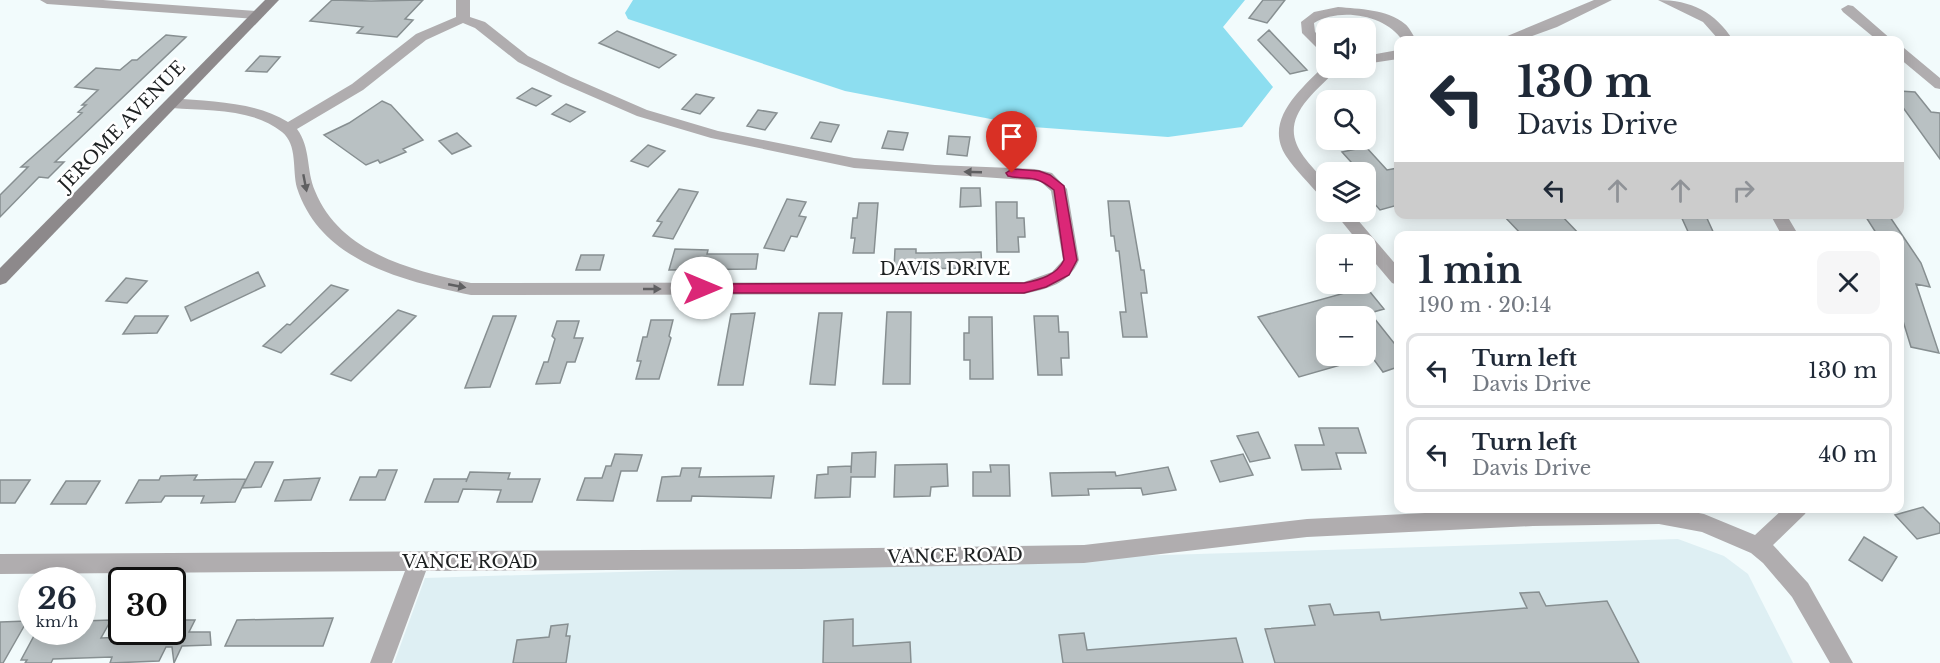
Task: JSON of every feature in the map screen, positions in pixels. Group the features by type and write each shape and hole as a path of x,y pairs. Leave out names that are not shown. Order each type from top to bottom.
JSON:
{"main road":[{"name":"JEROME AVENUE","path":"0,279 272,0"}],"street":[{"path":"47,0 257,15"},
{"path":"172,103 241,110 257,114 288,128 366,81 421,35 439,26 463,19 464,0"},
{"path":"1520,36 1605,0"},
{"path":"1665,0 1707,19 1724,36"},
{"path":"1316,41 1308,34 1306,25 1308,16 1315,9 1341,3 1357,3 1388,12 1407,29 1408,36"},
{"path":"1848,9 1881,36"},
{"name":"DAVIS DRIVE","path":"288,128 299,145 305,187 314,211 325,226 352,248 389,266 440,283 471,289 1024,288 1041,284 1069,267 1071,260 1059,189 1046,177 1035,174 935,170 854,163 716,135 642,112 566,80 523,59 480,25 463,19"},
{"path":"1376,59 1394,55"},
{"path":"1904,55 1940,85"},
{"path":"1316,181 1293,155 1285,138 1286,125 1295,103 1320,78"},
{"path":"1350,222 1394,274"},
{"name":"VANCE ROAD","path":"0,564 419,562 1084,554 1307,528 1531,513 1634,514 1683,517 1726,531 1758,546 1783,567 1800,590 1842,663"},
{"path":"1758,546 1793,513"},
{"path":"381,663 419,562"}],"shaded area":[{"path":"633,0 1245,0 1223,27 1273,87 1242,127 1168,137 1033,127 845,91 628,19 625,13"},
{"path":"1678,539 1724,556 1748,574 1793,663 394,663 425,578"}],"building":[{"path":"332,0 423,0 405,19 413,20 397,37 357,33 363,27 310,21"},
{"path":"1263,0 1285,0 1267,23 1249,18"},
{"path":"1269,30 1307,70 1290,74 1258,40"},
{"path":"617,31 676,55 659,68 599,43"},
{"path":"166,35 186,37 55,162 64,162 48,178 39,177 0,217 0,195 28,167 21,167 82,113 78,112 86,105 82,105 98,90 75,87 96,68 120,70 132,60 137,60"},
{"path":"260,56 280,57 267,72 246,71"},
{"path":"532,88 551,96 536,106 517,98"},
{"path":"1904,91 1915,92 1931,112 1940,113 1940,159 1904,109"},
{"path":"696,94 714,98 700,114 682,109"},
{"path":"382,101 391,105 423,140 403,149 406,152 380,163 378,160 366,165 324,135 349,123"},
{"path":"566,104 585,112 570,122 552,114"},
{"path":"758,110 777,113 765,130 747,126"},
{"path":"820,122 839,125 831,142 811,138"},
{"path":"888,131 908,133 903,150 882,148"},
{"path":"457,133 471,146 452,154 439,141"},
{"path":"949,136 970,137 967,156 947,154"},
{"path":"648,145 665,151 648,167 631,161"},
{"path":"1369,150 1387,170 1394,169 1394,206 1380,210 1376,205 1376,162 1351,162 1342,152"},
{"path":"961,188 980,188 981,206 960,207"},
{"path":"679,189 698,192 673,239 653,236 662,222 657,221"},
{"path":"787,199 806,202 799,216 806,217 797,237 791,236 784,251 764,248"},
{"path":"1108,201 1129,201 1141,270 1144,270 1147,293 1141,293 1147,337 1123,337 1120,312 1126,312 1119,251 1116,251 1114,236 1111,236"},
{"path":"996,202 1017,202 1017,218 1024,218 1025,237 1018,237 1019,252 997,252"},
{"path":"859,203 878,203 874,253 853,253 855,238 851,238 853,218 857,218"},
{"path":"1507,219 1565,219 1576,231 1518,231"},
{"path":"1682,219 1707,219 1713,231 1688,231"},
{"path":"1867,219 1891,219 1899,231 1875,231"},
{"path":"1904,238 1921,263 1930,287 1916,284 1939,353 1911,347 1904,324"},
{"path":"675,249 708,250 707,254 758,254 756,269 669,270"},
{"path":"895,249 916,249 916,253 981,252 982,268 894,269"},
{"path":"581,255 604,255 600,270 576,270"},
{"path":"258,272 265,286 191,321 185,307"},
{"path":"126,278 147,281 127,303 106,301"},
{"path":"331,285 348,290 281,353 263,346 287,324 290,325"},
{"path":"1341,294 1372,294 1384,309 1376,311 1376,306 1316,306 1316,366 1337,366 1299,377 1258,317"},
{"path":"398,310 416,316 351,381 331,374"},
{"path":"887,312 911,312 910,384 883,384"},
{"path":"755,313 743,385 718,385 731,314"},
{"path":"819,313 842,313 835,385 810,384"},
{"path":"135,316 168,316 157,333 123,334"},
{"path":"493,316 516,316 490,387 465,388"},
{"path":"1034,316 1058,316 1059,332 1068,332 1069,358 1061,358 1062,375 1038,375"},
{"path":"969,317 992,317 993,379 970,379 970,360 964,360 964,333 969,333"},
{"path":"651,320 673,320 669,336 671,338 659,379 636,379 641,361 637,361 643,337 647,337"},
{"path":"1376,320 1394,343 1394,368 1383,372 1376,362"},
{"path":"557,321 579,321 574,338 583,338 575,362 567,362 560,383 536,384 544,362 548,362 555,339 552,336"},
{"path":"1319,428 1358,428 1366,453 1336,453 1341,469 1302,470 1295,445 1324,445"},
{"path":"1258,432 1270,458 1250,462 1237,436"},
{"path":"876,452 875,477 851,477 850,497 815,498 817,475 828,474 828,467 851,466 851,473 852,453"},
{"path":"615,454 642,455 637,471 621,471 613,501 577,500 585,478 602,478 606,466 611,466"},
{"path":"1243,454 1253,475 1220,482 1211,461"},
{"path":"255,462 273,462 261,487 242,488"},
{"path":"947,464 948,486 931,487 930,496 894,497 895,465"},
{"path":"990,465 1009,465 1010,496 973,496 973,472 991,472"},
{"path":"1168,467 1176,490 1143,495 1141,488 1088,489 1089,495 1052,496 1050,473 1115,472 1116,476"},
{"path":"682,468 701,468 699,477 774,476 771,498 692,496 691,501 657,501 662,477 680,476"},
{"path":"379,470 397,470 385,500 350,500 360,477 376,477"},
{"path":"470,472 510,473 508,479 540,479 532,502 497,502 501,490 463,489 458,502 425,502 434,479 467,479 466,482"},
{"path":"197,475 194,480 246,479 235,502 201,503 204,496 165,496 161,502 126,503 139,480 159,480 161,476"},
{"path":"320,478 311,500 275,501 284,480"},
{"path":"0,480 30,480 15,503 0,503"},
{"path":"66,481 100,481 86,504 51,504"},
{"path":"1923,507 1940,524 1940,533 1917,539 1895,515"},
{"path":"1864,537 1897,557 1882,581 1849,560"},
{"path":"1539,592 1546,606 1607,601 1639,663 1275,663 1265,629 1315,625 1309,606 1330,604 1334,615 1379,612 1381,620 1527,608 1520,593"},
{"path":"333,618 323,646 225,646 237,620"},
{"path":"853,619 853,646 910,642 911,663 823,663 824,621"},
{"path":"108,620 108,625 101,638 108,638 108,645 186,645 186,620 195,620 189,632 210,632 211,645 182,646 174,663 172,647 166,647 159,661 110,663 112,657 53,659 51,663 25,663 27,660 21,660 29,645 96,645 96,621"},
{"path":"18,621 18,637 3,663 0,663 0,622"},
{"path":"568,624 566,636 570,636 566,663 513,663 517,640 549,637 551,626"},
{"path":"1084,633 1087,650 1236,638 1243,663 1063,663 1059,635"}],"route":[{"path":"702,288 1024,288 1041,284 1064,272 1071,260 1059,189 1046,177 1012,173"}]}
